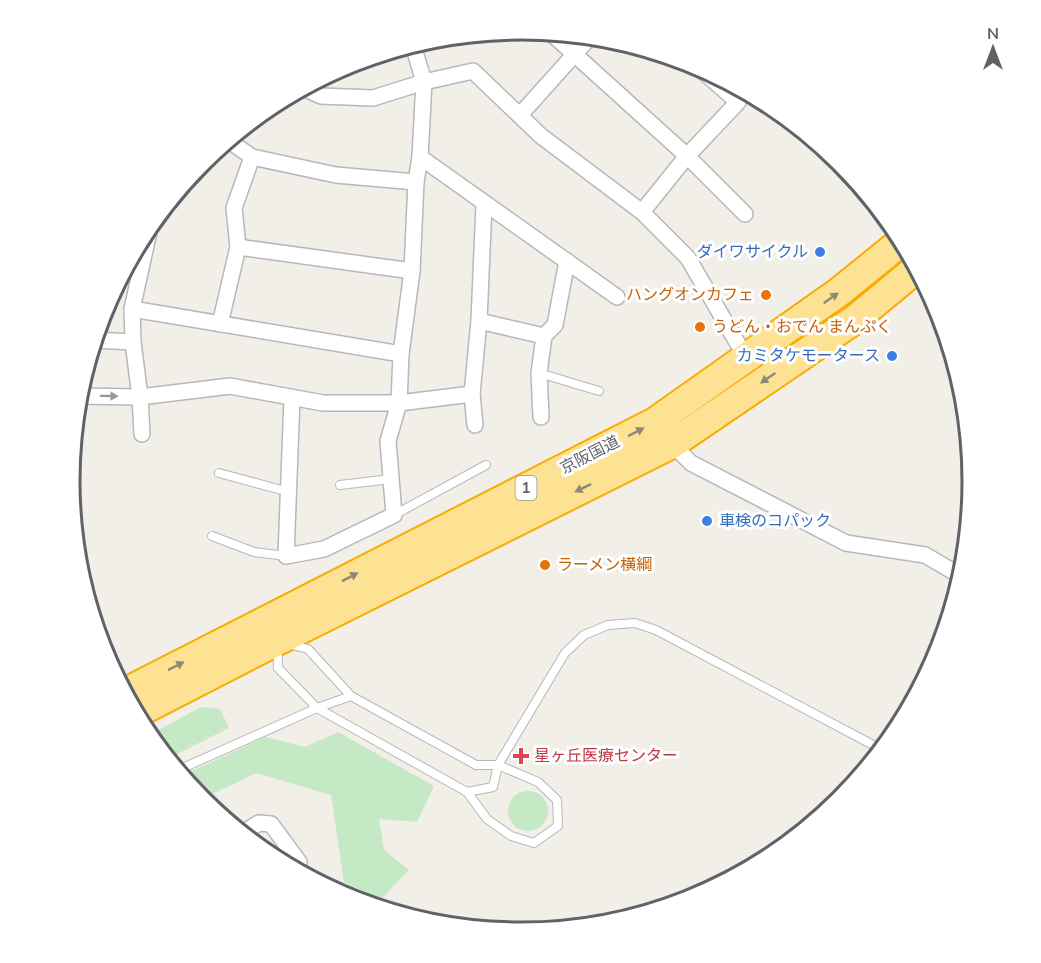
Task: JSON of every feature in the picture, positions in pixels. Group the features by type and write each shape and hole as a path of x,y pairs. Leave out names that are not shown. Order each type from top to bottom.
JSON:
{"highway":[{"name":"京阪国道","path":"143,709 270,631 655,422 745,356 839,292 894,248"},
{"name":"京阪国道","path":"132,690 270,631 672,444 857,318 910,274"}],"street":[{"path":"561,42 687,156 745,214"},
{"path":"520,116 582,45"},
{"path":"292,398 286,556 324,549 394,515 388,441 399,403 401,354 412,271 424,82 416,54"},
{"path":"313,93 321,96 373,98 424,82 473,71 541,136 642,212 688,258 745,356"},
{"path":"642,212 687,156 738,102 726,92"},
{"path":"236,145 252,157 336,175 416,182"},
{"path":"220,324 238,247 234,208 252,157"},
{"path":"420,157 617,297"},
{"path":"475,426 472,394 479,321 484,204"},
{"path":"238,247 412,271"},
{"path":"142,434 132,309 145,251"},
{"path":"541,417 539,373 544,336 555,325 567,261"},
{"path":"132,309 401,354"},
{"path":"479,321 544,336"},
{"path":"103,340 133,342"},
{"path":"88,396 140,397 230,386 323,404 399,403 472,394"},
{"path":"672,444 691,463 846,543 925,555 952,571"},
{"path":"249,829 259,823 271,824 299,862"}],"lane":[{"path":"539,373 599,391"},
{"path":"394,515 486,465"},
{"path":"219,473 290,492"},
{"path":"340,485 391,479"},
{"path":"212,536 254,552 286,556"},
{"path":"467,792 493,787 498,765 565,653 584,635 608,625 635,623 656,630 874,745"},
{"path":"270,631 308,649 351,696 476,765 498,765 538,782 557,800 558,826 534,843 511,836 487,819 467,792 316,708 278,668 270,631"},
{"path":"185,767 316,708 351,696"}],"green space":[{"path":"201,707 220,709 229,728 175,755 157,731"},
{"path":"338,732 434,786 417,822 379,819 384,850 409,870 381,899 344,882 331,795 256,773 211,795 189,772 266,737 305,747"},
{"path":"528,791 542,797 548,811 542,825 528,831 514,825 508,811 514,797"}],"place":[{"name":"ダイワサイクル","path":"820,252"},
{"name":"ハングオンカフェ","path":"766,295"},
{"name":"うどん・おでん まんぷく","path":"700,327"},
{"name":"カミタケモータース","path":"892,356"},
{"name":"車検のコパック","path":"707,521"},
{"name":"ラーメン横綱","path":"545,565"},
{"name":"星ヶ丘医療センター","path":"521,756"}]}
